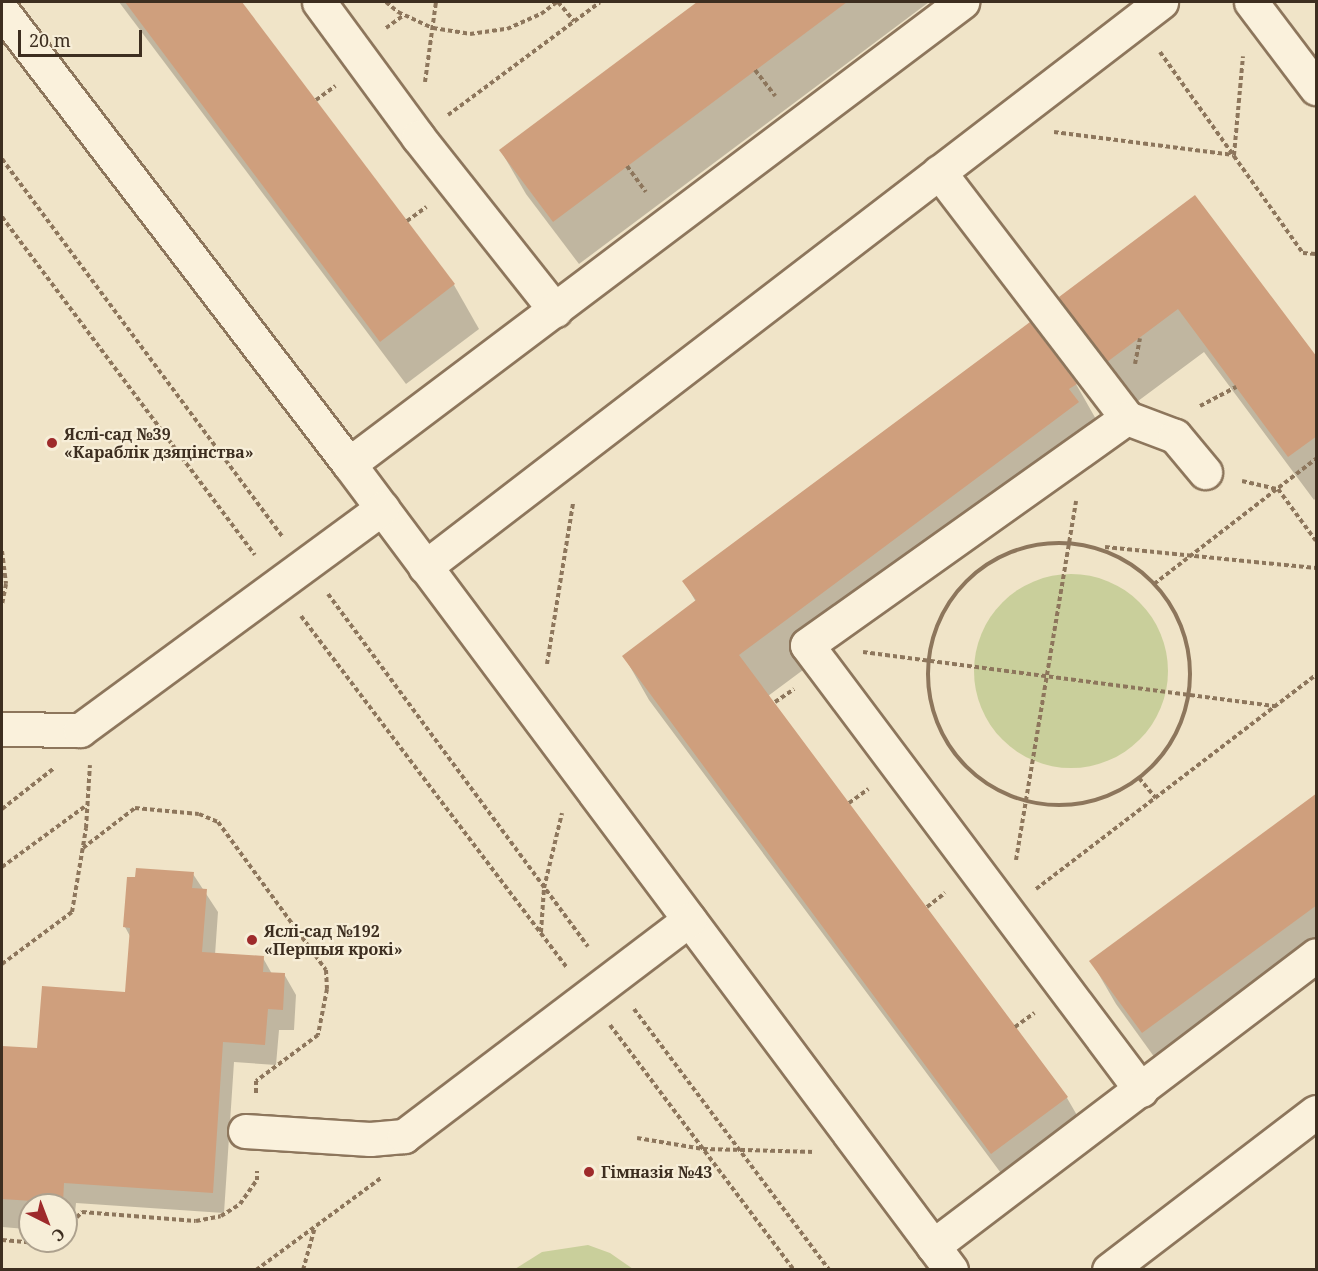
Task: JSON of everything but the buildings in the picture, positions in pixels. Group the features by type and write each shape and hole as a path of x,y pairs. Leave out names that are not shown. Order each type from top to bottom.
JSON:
{"lane":[{"path":"319,2 418,137 555,310"},
{"path":"349,464 962,2"},
{"path":"1251,2 1315,82"},
{"path":"2,11 349,464 942,1258 1140,1090 1317,955"},
{"path":"425,567 1149,11"},
{"path":"939,172 1127,418 1175,436 1205,472"},
{"path":"1127,418 807,645 1140,1090"},
{"path":"2,729 80,730 382,508"},
{"path":"251,1131 370,1139 404,1136 689,920"},
{"path":"1109,1269 1317,1113"}],"path":[{"path":"386,2 398,12 433,28 470,34 507,29 541,14 557,2 574,21"},
{"path":"418,137 436,2"},
{"path":"418,137 600,2"},
{"path":"1149,11 1234,155 1303,253 1317,254"},
{"path":"1234,155 1244,49"},
{"path":"1000,126 1234,155"},
{"path":"2,159 304,566 317,579 544,888 599,987 703,1149 794,1269"},
{"path":"2,217 541,933 599,987 740,1150 829,1269"},
{"path":"538,718 582,446"},
{"path":"1007,912 1084,450"},
{"path":"1154,584 1317,459"},
{"path":"1278,489 1317,541"},
{"path":"1104,546 1154,584 1172,608 1184,635 1190,665 1189,695 1178,730 1158,761 1139,778 1098,800 1062,806 1026,802 991,788 962,765 941,734 929,698 928,661 936,628 951,598 975,574 1003,556 1035,545 1068,543 1104,546 1190,557 1317,568"},
{"path":"2,551 6,584 2,605"},
{"path":"807,645 1275,706"},
{"path":"1007,912 1317,675"},
{"path":"2,964 72,912 83,848 90,762"},
{"path":"541,933 544,888 574,765"},
{"path":"1139,778 1156,798"},
{"path":"2,867 88,804"},
{"path":"78,1216 82,1212 196,1221 221,1216 240,1204 256,1180 251,1131 256,1081 318,1035 327,989 326,970 218,822 199,814 135,808 83,848"},
{"path":"637,1138 703,1149 863,1153"},
{"path":"256,1269 315,1227 303,1269"},
{"path":"2,1240 18,1242"}],"green space":[{"path":"1081,574 1117,585 1140,602 1152,617 1161,634 1167,652 1167,690 1161,708 1152,725 1140,740 1125,752 1108,761 1090,767 1061,768 1025,757 996,733 985,717 975,690 974,661 985,625 1009,596 1025,585 1052,575"},
{"path":"588,1245 610,1253 633,1269 515,1269 542,1252"}],"place":[{"name":"Яслі-сад №39 «Караблік дзяцінства»","path":"52,443"},
{"name":"Яслі-сад №192 «Першыя крокі»","path":"252,940"},
{"name":"Гімназія №43","path":"589,1172"}]}
